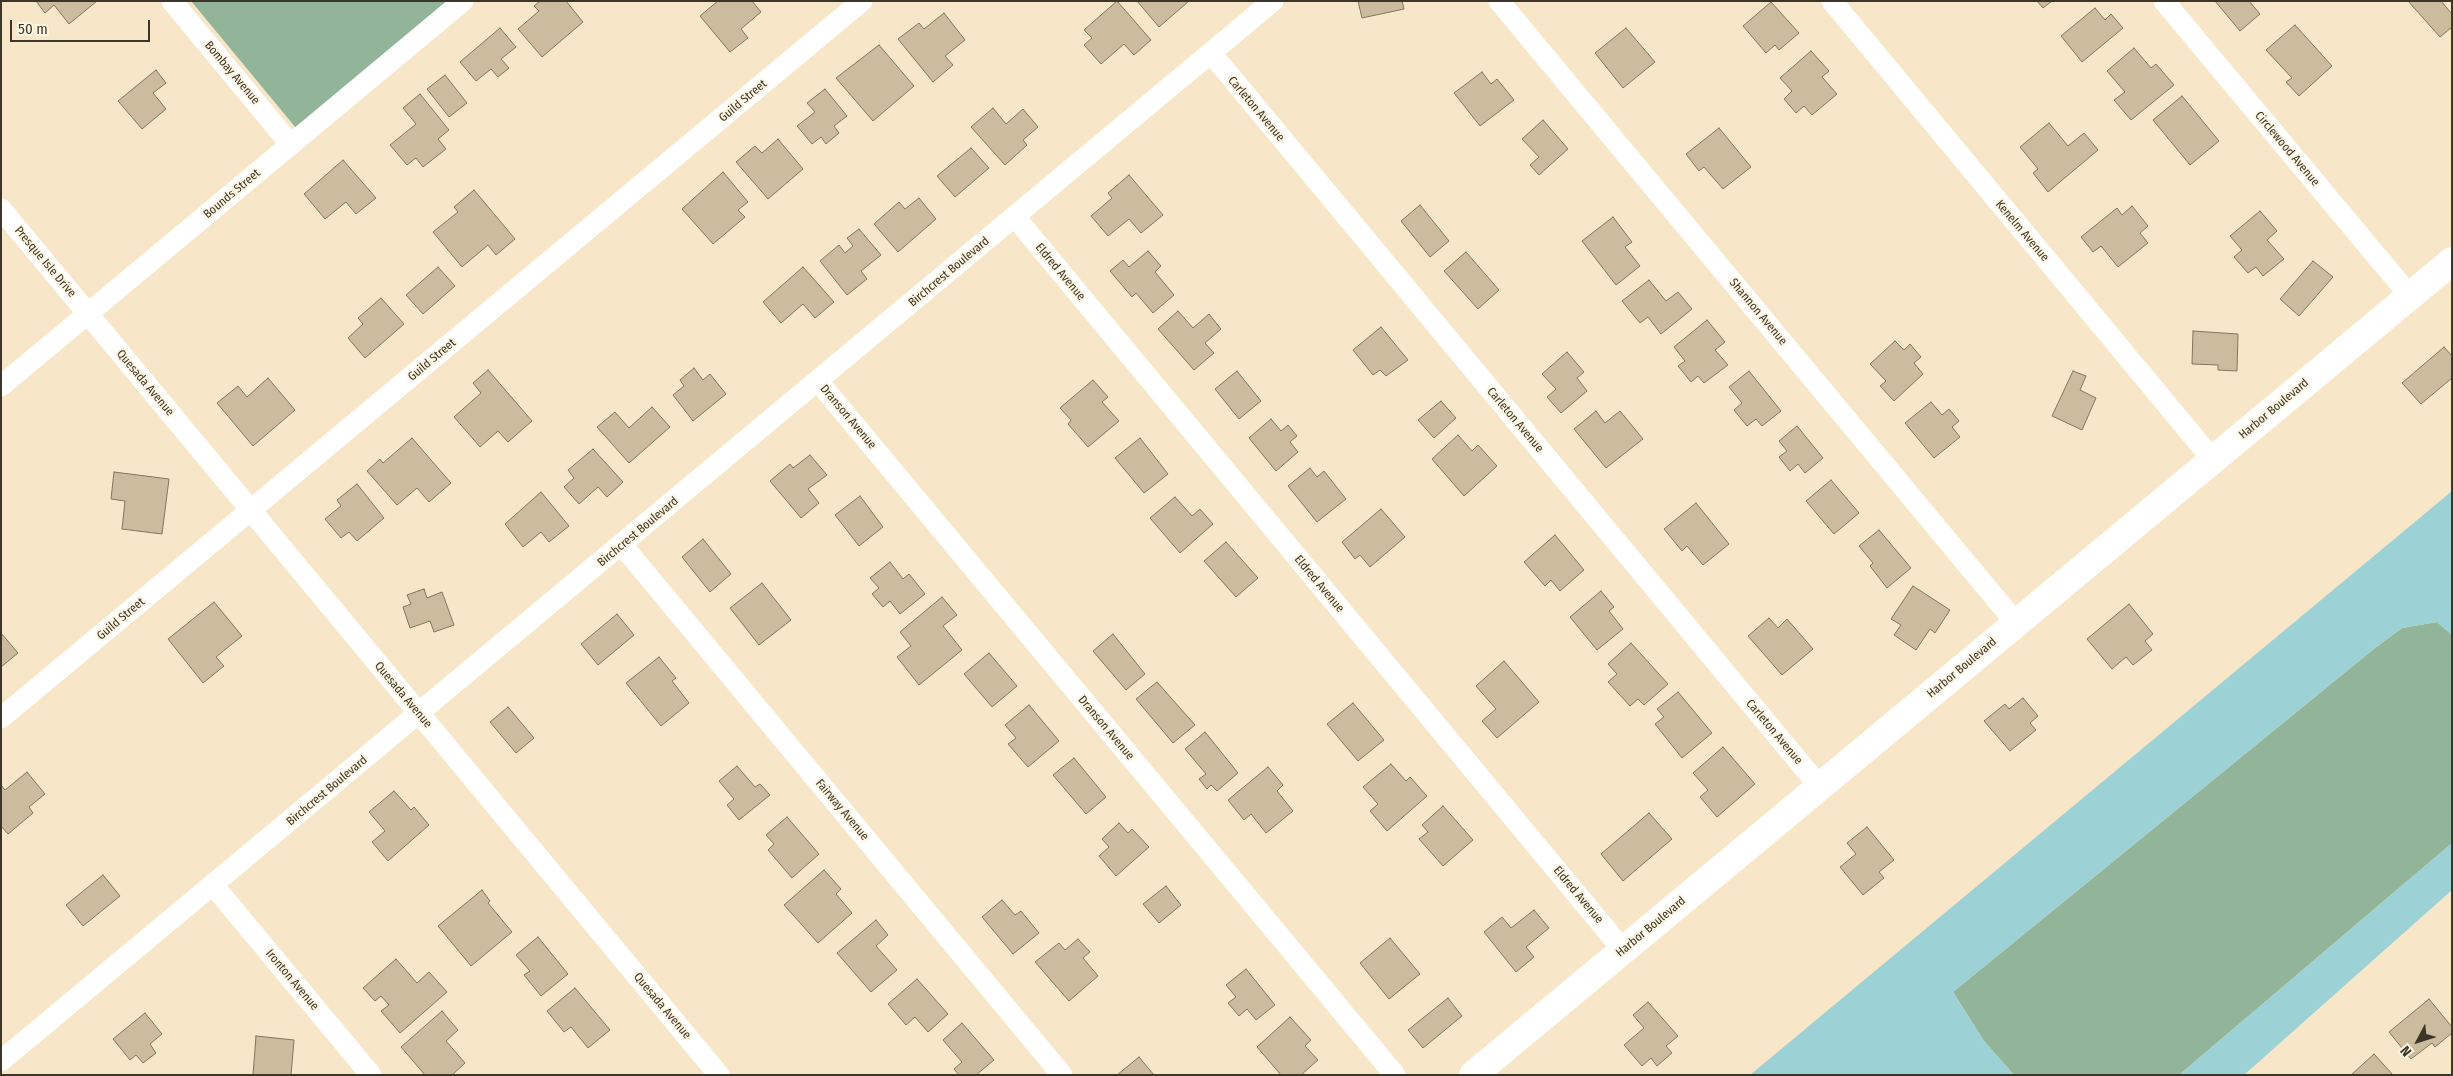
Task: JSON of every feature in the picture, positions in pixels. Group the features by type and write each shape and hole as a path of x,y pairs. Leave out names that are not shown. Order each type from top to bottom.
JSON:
{"street":[{"name":"Bombay Avenue","path":"172,1 291,145"},
{"name":"Bounds Street","path":"1,386 463,1"},
{"name":"Guild Street","path":"1,718 862,1"},
{"name":"Birchcrest Boulevard","path":"1,1060 420,714 1273,1"},
{"name":"Shannon Avenue","path":"1499,1 2016,623"},
{"name":"Kenelm Avenue","path":"1832,1 2213,460"},
{"name":"Circlewood Avenue","path":"2164,1 2410,296"},
{"name":"Carleton Avenue","path":"1210,54 1820,787"},
{"name":"Presque Isle Drive","path":"1,209 88,314"},
{"name":"Eldred Avenue","path":"1014,217 1623,950"},
{"name":"Harbor Boulevard","path":"1473,1075 2452,262"},
{"name":"Quesada Avenue","path":"88,314 719,1075"},
{"name":"Dranson Avenue","path":"818,381 1395,1075"},
{"name":"Fairway Avenue","path":"622,545 1062,1075"},
{"name":"Ironton Avenue","path":"213,885 368,1074"}],"green space":[{"path":"191,1 448,1 296,128"},
{"path":"2437,622 2452,635 2452,843 2179,1075 2014,1075 1984,1041 1953,992 2375,648 2402,628"}],"water":[{"path":"2452,491 2452,635 2437,622 2402,628 1953,992 1984,1041 2014,1075 1750,1075"},
{"path":"2452,843 2452,890 2244,1075 2179,1075"}],"building":[{"path":"36,1 97,1 69,24 54,5 45,13"},
{"path":"540,1 566,1 583,22 542,57 518,29 539,11 534,6"},
{"path":"718,1 752,1 761,12 741,29 748,38 730,52 700,16"},
{"path":"1117,1 1151,40 1134,55 1124,44 1101,64 1084,45 1092,38 1084,30"},
{"path":"1137,1 1189,1 1159,27"},
{"path":"1358,1 1402,1 1404,9 1362,18"},
{"path":"2037,1 2052,1 2043,8"},
{"path":"2215,1 2249,1 2260,14 2240,31"},
{"path":"2408,1 2441,1 2452,14 2452,27 2440,37"},
{"path":"1771,2 1799,33 1779,50 1775,45 1766,53 1743,26"},
{"path":"2095,8 2105,20 2111,14 2123,28 2082,62 2061,36"},
{"path":"944,13 965,40 945,56 953,65 933,82 898,39 919,23 924,29"},
{"path":"2295,25 2332,66 2299,96 2286,82 2292,78 2266,50"},
{"path":"500,28 516,47 501,59 509,68 498,77 491,69 476,81 460,62"},
{"path":"1626,28 1655,62 1623,88 1595,53"},
{"path":"879,45 914,86 873,121 836,78"},
{"path":"2134,48 2151,68 2156,64 2174,85 2131,120 2114,100 2125,92 2107,71"},
{"path":"1811,51 1829,71 1822,77 1837,94 1812,115 1804,106 1796,113 1784,99 1792,91 1780,78"},
{"path":"156,70 166,83 153,93 166,109 142,129 118,101"},
{"path":"1482,72 1491,84 1497,79 1514,100 1480,126 1454,93"},
{"path":"445,75 467,103 449,117 427,89"},
{"path":"825,89 847,116 834,126 839,133 826,144 821,137 812,144 797,126 815,112 807,103"},
{"path":"420,94 449,130 438,139 446,149 423,167 416,158 407,165 390,145 416,124 403,108"},
{"path":"2182,96 2219,141 2190,165 2153,120"},
{"path":"993,108 1006,124 1023,109 1038,127 1023,140 1027,145 1005,165 971,127"},
{"path":"1543,120 1568,149 1539,175 1530,165 1539,157 1522,139"},
{"path":"2049,123 2068,146 2084,133 2098,150 2048,192 2033,173 2038,169 2020,147"},
{"path":"1719,128 1751,167 1723,189 1704,167 1699,171 1686,154"},
{"path":"778,139 803,169 768,199 736,162 755,146 762,153"},
{"path":"971,148 989,168 955,197 937,176"},
{"path":"343,160 376,198 356,214 346,202 325,219 304,194"},
{"path":"723,172 748,202 738,210 745,217 713,244 682,209"},
{"path":"1129,175 1163,215 1141,233 1129,219 1108,236 1091,216 1112,198 1108,193"},
{"path":"474,190 515,239 496,255 488,245 462,267 433,232 458,212 454,207"},
{"path":"919,198 936,219 898,252 874,224 899,202 905,209"},
{"path":"1420,205 1449,241 1430,257 1401,221"},
{"path":"2132,206 2148,226 2140,233 2148,243 2118,267 2101,246 2093,252 2081,237 2117,208 2122,215"},
{"path":"2260,211 2277,231 2267,240 2284,259 2263,276 2256,267 2248,273 2234,257 2242,250 2230,236"},
{"path":"1613,217 1632,242 1625,247 1640,266 1616,285 1582,241"},
{"path":"859,229 881,255 861,271 867,279 847,295 820,261 839,245 845,253 853,246 847,238"},
{"path":"1148,251 1161,266 1155,272 1174,295 1153,313 1136,293 1132,297 1110,271 1123,260 1129,267"},
{"path":"1466,252 1499,290 1478,309 1444,271"},
{"path":"2313,261 2333,277 2299,316 2280,299"},
{"path":"438,267 455,286 423,314 406,295"},
{"path":"803,267 834,302 815,318 803,304 781,323 763,302"},
{"path":"1649,280 1666,301 1678,292 1692,309 1661,334 1648,317 1640,323 1622,301"},
{"path":"381,298 404,324 365,358 348,338 363,324 358,318"},
{"path":"1178,311 1193,328 1209,314 1221,329 1205,343 1214,353 1194,370 1158,329"},
{"path":"1707,320 1725,342 1715,350 1728,365 1704,383 1698,376 1691,382 1678,366 1685,361 1674,347"},
{"path":"1381,327 1408,360 1386,376 1380,370 1373,375 1353,350"},
{"path":"2193,331 2238,334 2237,371 2218,370 2218,365 2192,364"},
{"path":"1895,341 1904,350 1910,344 1921,357 1914,363 1923,374 1894,401 1880,386 1886,381 1870,364"},
{"path":"2444,347 2452,356 2452,378 2421,404 2402,383"},
{"path":"1567,352 1584,372 1577,378 1587,391 1561,413 1547,397 1556,389 1542,374"},
{"path":"694,368 703,380 710,374 726,394 693,421 673,395 684,386 680,380"},
{"path":"488,370 532,421 508,442 498,431 480,447 454,417 481,393 473,383"},
{"path":"1237,371 1261,401 1239,419 1215,389"},
{"path":"1749,371 1781,411 1762,426 1756,419 1747,426 1734,410 1742,403 1729,387"},
{"path":"2073,371 2086,376 2080,390 2096,398 2082,430 2052,416"},
{"path":"268,378 295,410 253,446 217,403 238,386 247,397"},
{"path":"1093,380 1108,397 1102,402 1119,421 1088,447 1068,424 1071,420 1060,408"},
{"path":"1441,401 1456,418 1434,438 1418,420"},
{"path":"1931,402 1942,415 1949,409 1959,421 1952,427 1960,437 1934,458 1905,423"},
{"path":"652,407 670,427 629,463 597,427 615,412 629,428"},
{"path":"1596,411 1605,423 1620,411 1643,439 1606,468 1574,429"},
{"path":"1271,419 1281,431 1288,425 1297,436 1290,442 1298,452 1276,471 1249,438"},
{"path":"1797,426 1823,458 1805,473 1798,464 1790,471 1779,457 1787,451 1779,441"},
{"path":"1458,435 1472,451 1478,445 1497,466 1464,496 1432,459"},
{"path":"412,438 451,483 429,502 417,488 397,505 367,471 380,459 383,463"},
{"path":"1140,438 1168,474 1144,493 1115,458"},
{"path":"593,449 623,482 607,497 598,487 579,504 564,487 574,478 568,470"},
{"path":"810,455 827,475 808,489 819,503 801,518 770,481 790,464 793,468"},
{"path":"1310,468 1317,477 1324,471 1346,499 1317,522 1288,486"},
{"path":"114,472 169,479 162,534 122,529 125,501 111,499"},
{"path":"1831,480 1859,513 1834,534 1806,501"},
{"path":"357,484 384,518 357,541 349,532 341,538 325,519 341,506 337,500"},
{"path":"541,492 569,526 549,542 541,532 523,547 505,524"},
{"path":"860,496 883,527 859,546 835,515"},
{"path":"1175,497 1192,516 1200,509 1213,524 1180,553 1150,518"},
{"path":"1696,503 1729,544 1703,565 1687,546 1682,551 1664,529"},
{"path":"1381,509 1405,537 1370,567 1360,555 1355,559 1342,542"},
{"path":"1879,530 1911,568 1887,588 1870,566 1873,563 1859,546"},
{"path":"1555,535 1584,570 1560,591 1551,580 1545,586 1524,562"},
{"path":"703,539 731,574 710,592 682,557"},
{"path":"1226,542 1258,578 1236,597 1204,561"},
{"path":"890,562 903,579 909,574 925,594 900,614 890,601 883,607 872,594 879,588 870,578"},
{"path":"762,583 791,620 759,645 730,608"},
{"path":"1913,586 1950,610 1935,633 1930,629 1916,650 1894,635 1901,625 1891,619"},
{"path":"424,589 427,598 442,592 454,625 434,632 430,621 410,628 403,607 411,604 407,595"},
{"path":"1601,591 1614,607 1609,611 1623,629 1597,650 1570,617"},
{"path":"942,597 957,615 943,626 962,650 919,685 897,657 911,646 900,632"},
{"path":"214,602 242,636 216,657 224,666 203,683 168,639"},
{"path":"2129,604 2153,634 2145,641 2152,650 2133,665 2126,657 2112,669 2087,639"},
{"path":"617,614 634,635 598,665 581,644"},
{"path":"1769,618 1778,628 1787,619 1813,649 1782,675 1748,636"},
{"path":"1,633 18,653 1,667"},
{"path":"1113,634 1145,674 1126,690 1093,651"},
{"path":"1631,643 1668,684 1644,705 1638,699 1630,706 1608,682 1617,674 1608,664"},
{"path":"989,653 1017,686 992,707 964,674"},
{"path":"659,657 676,678 672,681 689,703 661,726 626,683"},
{"path":"1504,661 1539,702 1497,738 1482,721 1496,709 1476,686"},
{"path":"1157,682 1195,725 1173,743 1136,699"},
{"path":"1678,692 1712,733 1682,758 1655,724 1664,717 1657,709"},
{"path":"2023,698 2038,716 2030,723 2036,730 2010,751 1984,721 2005,704 2009,709"},
{"path":"1353,703 1384,740 1358,761 1327,724"},
{"path":"1029,705 1059,741 1028,767 1008,744 1016,738 1005,725"},
{"path":"508,707 534,738 516,753 490,722"},
{"path":"1205,732 1238,773 1217,791 1211,785 1207,789 1199,779 1206,774 1185,749"},
{"path":"1723,747 1755,784 1717,817 1700,797 1708,790 1693,773"},
{"path":"1074,758 1106,797 1086,814 1053,775"},
{"path":"1391,764 1406,781 1410,777 1427,796 1387,831 1370,811 1378,804 1363,787"},
{"path":"737,766 755,787 760,784 770,795 739,820 727,805 734,799 719,781"},
{"path":"1268,767 1283,785 1277,791 1293,811 1266,833 1251,814 1244,820 1228,800"},
{"path":"27,772 45,794 29,807 33,813 8,834 1,826 1,785 5,790"},
{"path":"394,791 411,810 414,807 429,825 388,861 372,842 385,831 369,812"},
{"path":"1443,806 1473,840 1443,866 1419,839 1428,832 1422,825"},
{"path":"1649,813 1672,839 1623,881 1601,854"},
{"path":"787,817 819,854 792,878 768,850 774,844 766,835"},
{"path":"1119,823 1128,833 1132,829 1149,847 1116,876 1099,856 1109,847 1102,839"},
{"path":"1867,827 1894,860 1879,872 1884,878 1863,895 1840,867 1856,854 1847,843"},
{"path":"824,870 841,889 836,894 852,913 818,943 784,905"},
{"path":"103,875 120,896 83,926 66,905"},
{"path":"1166,886 1181,905 1159,923 1143,904"},
{"path":"482,890 490,901 488,903 512,932 471,966 438,926"},
{"path":"1002,900 1015,915 1021,911 1039,933 1013,954 982,917"},
{"path":"1534,910 1549,928 1526,947 1534,957 1516,972 1484,932 1502,917 1511,928"},
{"path":"876,920 888,935 876,946 897,970 871,992 837,953"},
{"path":"538,937 568,974 541,996 524,975 530,971 516,955"},
{"path":"1390,938 1420,974 1389,999 1360,963"},
{"path":"1078,939 1090,952 1083,958 1098,976 1069,1001 1035,962 1059,943 1065,950"},
{"path":"396,959 417,983 429,972 447,992 400,1033 381,1011 389,1005 381,996 375,1001 363,988"},
{"path":"1246,969 1275,1005 1256,1020 1247,1009 1239,1016 1228,1003 1236,997 1226,985"},
{"path":"917,979 948,1014 928,1032 915,1017 906,1025 888,1004"},
{"path":"575,988 610,1030 588,1048 571,1027 564,1032 547,1011"},
{"path":"1448,998 1462,1016 1423,1048 1408,1030"},
{"path":"2429,999 2452,1027 2452,1033 2435,1047 2432,1043 2411,1059 2389,1032"},
{"path":"1648,1002 1678,1036 1666,1046 1672,1053 1657,1066 1651,1058 1642,1066 1624,1045 1644,1028 1633,1015"},
{"path":"442,1011 458,1030 446,1041 465,1063 452,1075 425,1075 401,1047"},
{"path":"145,1013 162,1034 150,1044 156,1053 143,1063 136,1055 130,1060 113,1039"},
{"path":"1290,1017 1311,1040 1305,1046 1318,1060 1301,1075 1281,1075 1257,1047"},
{"path":"962,1023 994,1060 976,1075 959,1075 954,1069 962,1062 943,1040"},
{"path":"256,1036 294,1040 291,1075 253,1075"},
{"path":"2374,1054 2393,1075 2351,1075"},
{"path":"1139,1057 1154,1075 1117,1075"}]}
